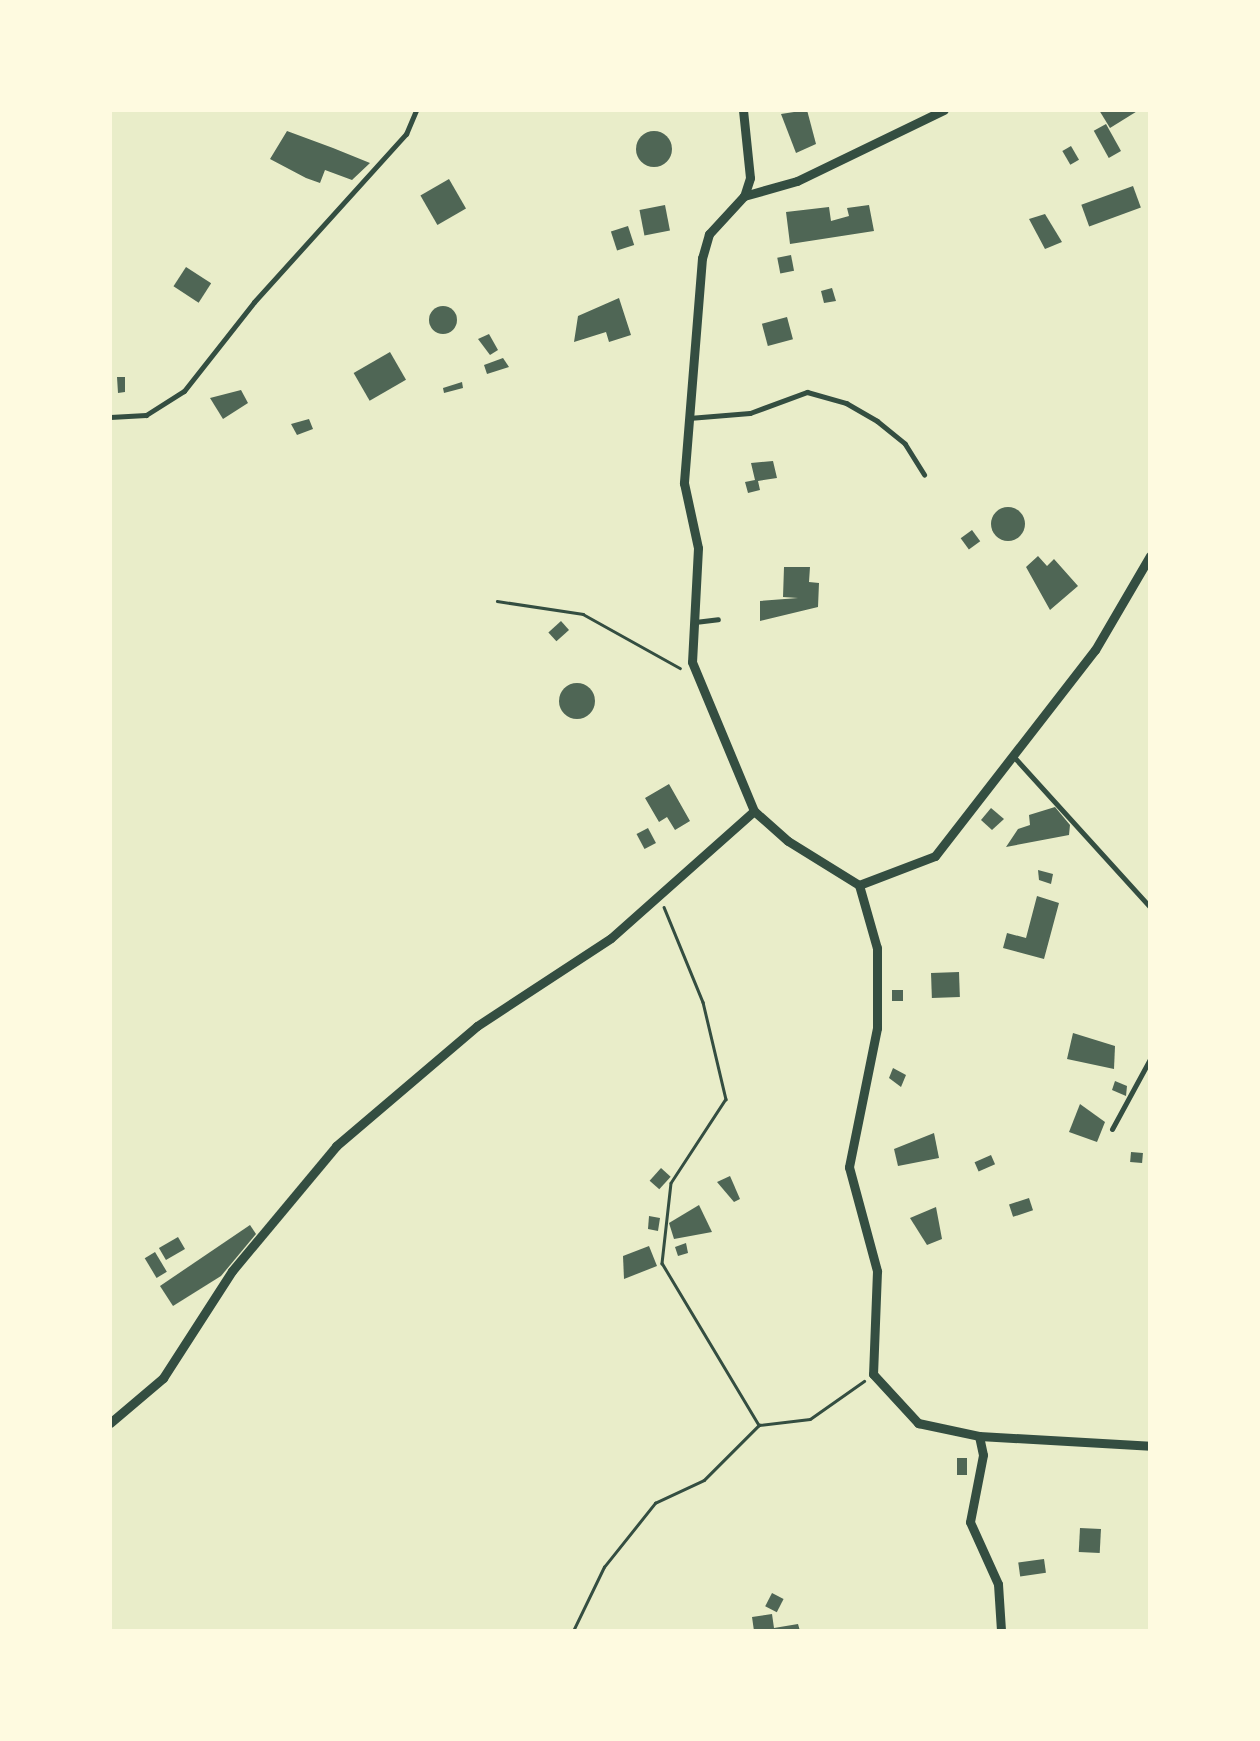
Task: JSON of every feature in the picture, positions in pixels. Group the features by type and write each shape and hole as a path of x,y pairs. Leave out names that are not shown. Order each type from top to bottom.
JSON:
{"street":[{"path":"743,110 752,166 744,196 709,234 702,258 684,483 698,548 692,622 696,671 754,811 788,842 859,885 877,948 877,1028 849,1167 877,1271 873,1374 918,1423 979,1436 1150,1446"},
{"path":"744,196 788,186 944,110"},
{"path":"859,885 935,856 1094,650 1150,556"},
{"path":"110,1422 164,1378 232,1271 336,1146 477,1026 574,966 660,899 754,811"},
{"path":"979,1436 982,1455 970,1522 998,1584 1001,1631"}],"lane":[{"path":"110,418 146,415 184,391 254,302 406,134 416,110"},
{"path":"689,418 750,413 807,392 846,403 877,421 906,444 924,474"},
{"path":"692,622 718,619"},
{"path":"1012,754 1150,907"},
{"path":"1112,1129 1150,1059"}],"path":[{"path":"497,601 583,614 678,668 696,671"},
{"path":"660,899 703,1002 726,1100 671,1183 662,1263 759,1424"},
{"path":"573,1631 604,1567 655,1502 704,1480 759,1424 810,1419 873,1374"}],"building":[{"path":"807,110 816,144 796,153 781,114"},
{"path":"1099,110 1139,110 1110,128"},
{"path":"1106,124 1121,151 1109,158 1094,131"},
{"path":"287,131 370,163 352,180 325,170 320,183 306,178 270,159"},
{"path":"654,131 666,137 672,149 666,161 654,167 642,161 636,149 642,137"},
{"path":"1071,146 1079,160 1070,165 1062,151"},
{"path":"449,179 466,208 437,225 420,196"},
{"path":"1133,186 1141,208 1089,226 1081,205"},
{"path":"665,205 670,231 644,235 639,210"},
{"path":"869,205 874,231 790,244 786,212 829,207 831,221 849,216 847,208"},
{"path":"1045,214 1062,242 1045,249 1029,219"},
{"path":"628,226 634,245 617,251 611,232"},
{"path":"791,255 794,271 780,273 777,258"},
{"path":"186,267 211,283 199,303 173,286"},
{"path":"832,288 836,301 824,303 821,291"},
{"path":"619,298 631,335 609,342 606,332 574,342 578,316"},
{"path":"443,306 453,310 457,320 453,330 443,334 433,330 429,320 433,310"},
{"path":"787,317 793,339 768,346 762,324"},
{"path":"489,334 498,350 490,355 478,339"},
{"path":"390,352 406,380 370,401 354,373"},
{"path":"503,358 509,367 487,374 484,365"},
{"path":"117,377 125,377 125,392 118,393"},
{"path":"462,382 463,388 444,393 443,388"},
{"path":"241,390 248,403 223,419 210,398"},
{"path":"309,419 313,429 297,435 291,424"},
{"path":"773,461 777,478 758,481 760,490 748,493 745,482 755,480 751,463"},
{"path":"1008,507 1020,512 1025,524 1020,536 1008,541 996,536 991,524 996,512"},
{"path":"972,530 980,541 969,550 961,538"},
{"path":"1038,556 1047,566 1054,559 1078,586 1050,610 1026,567"},
{"path":"784,567 810,567 809,582 819,583 818,607 760,621 760,601 798,598 783,597"},
{"path":"561,621 569,630 556,641 548,632"},
{"path":"577,683 589,689 595,701 589,713 577,719 565,713 559,701 565,689"},
{"path":"669,784 690,821 675,830 667,817 659,822 645,798"},
{"path":"1055,807 1070,825 1069,835 1006,847 1018,829 1030,825 1029,815"},
{"path":"991,808 1004,819 992,830 981,820"},
{"path":"648,828 656,843 645,849 637,834"},
{"path":"1038,870 1053,874 1051,884 1039,880"},
{"path":"1037,896 1059,903 1044,959 1003,948 1007,933 1026,938"},
{"path":"959,972 960,997 932,998 931,973"},
{"path":"892,990 903,990 903,1001 892,1001"},
{"path":"1073,1033 1115,1046 1114,1069 1067,1059"},
{"path":"893,1068 906,1075 901,1087 889,1078"},
{"path":"1115,1081 1127,1086 1126,1096 1112,1090"},
{"path":"1080,1104 1105,1122 1097,1142 1069,1132"},
{"path":"934,1133 939,1158 898,1166 894,1149"},
{"path":"1131,1152 1143,1153 1142,1163 1130,1162"},
{"path":"991,1155 995,1164 979,1171 975,1162"},
{"path":"661,1168 671,1177 659,1189 650,1181"},
{"path":"730,1176 740,1199 734,1202 717,1182"},
{"path":"1029,1198 1033,1210 1013,1217 1009,1204"},
{"path":"699,1205 712,1232 674,1239 669,1223"},
{"path":"936,1207 942,1239 927,1245 910,1218"},
{"path":"649,1216 660,1218 658,1231 648,1229"},
{"path":"250,1225 256,1234 221,1276 173,1306 160,1286"},
{"path":"178,1237 185,1249 166,1260 159,1248"},
{"path":"686,1243 688,1253 678,1256 675,1247"},
{"path":"649,1246 657,1266 624,1279 623,1256"},
{"path":"155,1252 167,1272 157,1278 145,1258"},
{"path":"957,1458 967,1458 967,1475 957,1475"},
{"path":"1080,1528 1101,1529 1100,1553 1079,1552"},
{"path":"1044,1559 1046,1573 1020,1576 1018,1563"},
{"path":"772,1593 784,1599 777,1612 765,1606"},
{"path":"772,1614 774,1628 798,1624 800,1631 754,1631 752,1617"}]}
